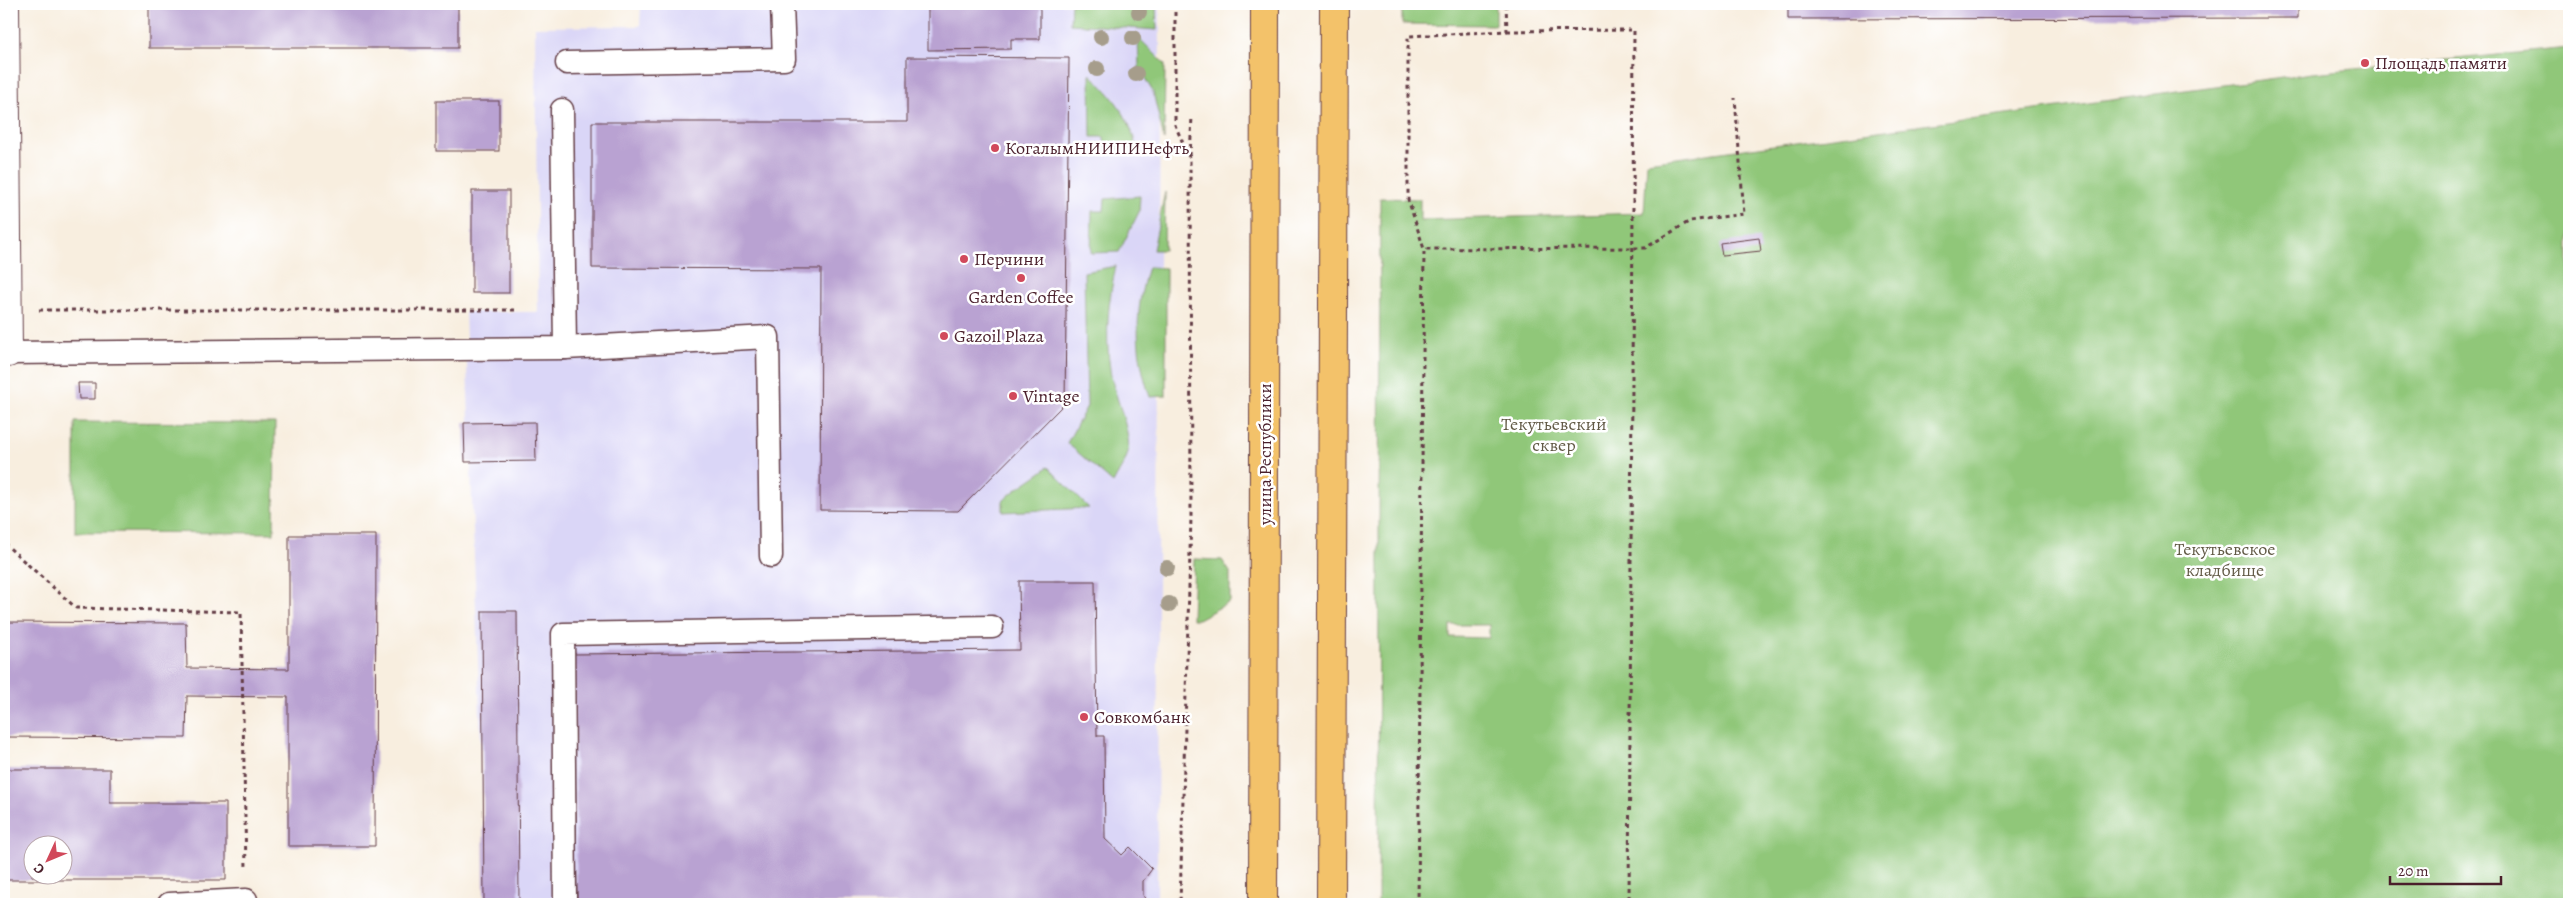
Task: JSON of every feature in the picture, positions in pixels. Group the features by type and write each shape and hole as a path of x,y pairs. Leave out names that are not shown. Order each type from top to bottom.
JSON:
{"main road":[{"name":"улица Республики","path":"1263,904 1265,4"},
{"path":"1331,904 1334,4"}],"street":[{"path":"5,4 8,310 6,353"}],"lane":[{"path":"567,63 784,59 782,4"},
{"path":"562,110 565,348"},
{"path":"6,353 565,348 768,338 771,556"},
{"path":"565,904 563,634 992,627"},
{"path":"169,904 246,900"}],"path":[{"path":"1175,4 1175,126 1190,159"},
{"path":"1506,4 1506,31"},
{"path":"1418,904 1424,249 1408,199 1408,36 1506,31 1634,30 1635,105 1631,246 1629,904"},
{"path":"1424,249 1631,246 1645,248 1690,221 1744,214 1735,98"},
{"path":"1180,904 1191,517 1190,159 1192,116"},
{"path":"8,310 517,310"},
{"path":"4,543 76,608 241,612 246,900"}],"shaded area":[{"path":"641,4 1160,4 1157,904 487,904 465,312 538,312 535,27 640,26"}],"green space":[{"path":"1071,4 1156,4 1157,30 1070,24"},
{"path":"1402,4 1496,4 1496,25 1402,24"},
{"path":"1138,37 1165,64 1164,140 1153,92 1139,68"},
{"name":"Текутьевское кладбище","path":"2569,48 2569,904 1378,904 1380,198 1420,199 1420,220 1644,213 1647,162 2313,73","holes":["1450,625 1489,625 1489,638 1450,637"]},
{"path":"1090,74 1120,108 1130,127 1136,149 1105,150 1104,137 1091,137"},
{"path":"1165,192 1164,250 1153,250"},
{"path":"1140,196 1139,212 1119,252 1091,253 1092,211 1104,211 1105,199"},
{"path":"1116,266 1108,317 1108,356 1112,379 1125,423 1128,452 1126,460 1113,483 1067,443 1087,406 1084,272"},
{"path":"1148,267 1166,268 1166,396 1150,397 1141,364 1138,332 1140,300"},
{"path":"75,422 275,423 274,533 75,532"},
{"path":"1048,467 1089,508 1003,512 1003,501"},
{"path":"1194,559 1222,560 1230,572 1230,602 1198,619 1192,619"}],"building":[{"path":"149,4 458,4 458,48 149,48"},
{"path":"928,4 1040,4 1040,39 1011,39 1011,49 928,50"},
{"path":"1788,4 2298,4 2298,18 1788,19"},
{"name":"Gazoil Plaza","path":"907,57 1069,58 1065,403 958,511 820,510 821,269 592,268 592,122 907,122"},
{"path":"436,101 499,101 499,151 436,151"},
{"path":"472,191 509,191 509,293 472,293"},
{"path":"1759,238 1761,251 1722,255 1720,243"},
{"path":"78,383 95,383 95,399 79,399"},
{"path":"535,422 536,461 465,462 464,423"},
{"path":"289,535 376,535 375,846 288,846 288,697 187,696 186,738 4,737 4,622 186,623 187,668 289,669"},
{"path":"1019,581 1095,581 1097,736 1104,736 1105,839 1122,855 1130,847 1152,869 1143,881 1143,895 1148,904 577,904 574,654 1020,650"},
{"path":"482,611 517,611 519,904 484,904"},
{"path":"4,769 110,769 110,803 226,803 226,880 72,880 72,836 22,836 22,880 4,880"}],"place":[{"name":"Площадь памяти","path":"2365,63"},
{"name":"КогалымНИИПИНефть","path":"995,148"},
{"name":"Перчини","path":"964,259"},
{"name":"Garden Coffee","path":"1021,278"},
{"name":"Gazoil Plaza","path":"944,336"},
{"name":"Vintage","path":"1013,396"},
{"name":"Совкомбанк","path":"1084,717"}],"park label":[{"name":"Текутьевский сквер","path":"1554,434"}]}
